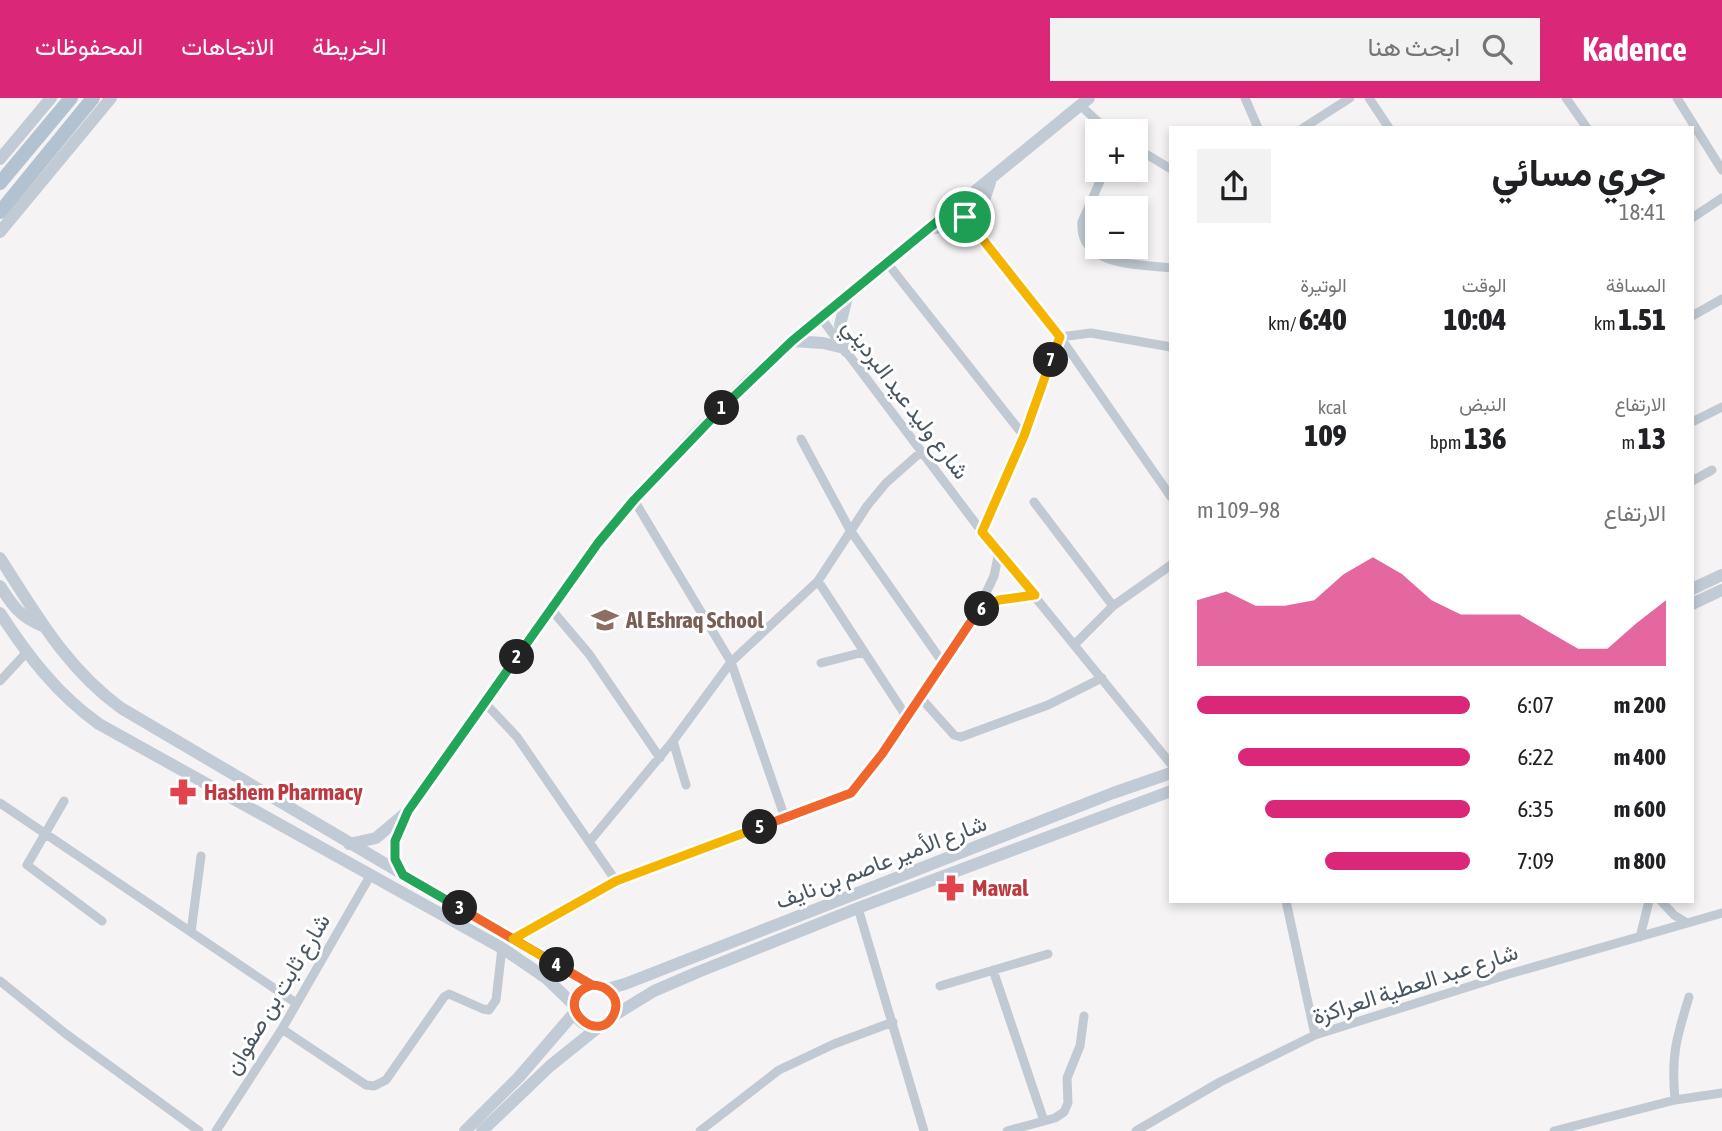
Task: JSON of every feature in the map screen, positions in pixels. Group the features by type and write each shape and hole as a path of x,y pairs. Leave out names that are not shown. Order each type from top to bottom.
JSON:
{"main road":[{"path":"0,159 51,98"},
{"path":"0,183 71,98"},
{"path":"0,212 93,98"},
{"path":"0,232 111,98"},
{"path":"403,875 395,859 394,849 408,811 486,704 550,608 634,500 749,380 792,341 1084,102"},
{"path":"931,228 965,226 980,234 982,206 991,179"},
{"path":"792,341 823,343 845,349 840,325 847,297"},
{"path":"0,558 73,667 97,691 349,844 592,985 607,989 615,999 614,1012 601,1026 550,1066 482,1131"},
{"path":"1694,588 1722,575"},
{"path":"0,586 21,615 44,626"},
{"path":"1694,603 1722,590"},
{"path":"0,613 26,653 55,688 99,724 502,948 546,978 575,1008 580,1020 587,1025 601,1026"},
{"name":"شارع الأمير عاصم بن نايف","path":"607,989 1113,793 1169,775"},
{"name":"شارع الأمير عاصم بن نايف","path":"614,1012 654,991 858,908 1169,792"},
{"path":"349,844 376,838 408,811"},
{"path":"465,1131 519,1077 575,1008 579,992 592,985"}],"street":[{"path":"1244,98 1257,126"},
{"path":"1314,125 1350,98"},
{"path":"1369,98 1388,126"},
{"path":"1566,98 1586,126"},
{"path":"1677,98 1722,170"},
{"path":"1084,102 1098,119"},
{"path":"1148,155 1169,168"},
{"path":"1100,182 1082,222 1086,244 1091,251 1106,258 1169,268"},
{"path":"1694,217 1722,198"},
{"path":"956,206 1060,337 1169,494"},
{"path":"888,264 1024,436"},
{"path":"1694,315 1722,299"},
{"name":"شارع وليد عيد البرديني","path":"821,318 982,532 1169,762"},
{"path":"1060,337 1091,333 1169,347"},
{"path":"982,532 1024,436 1060,337"},
{"path":"1694,421 1722,407"},
{"path":"801,439 850,530 943,663"},
{"path":"590,841 660,758 731,662 818,582 850,530 886,483 921,452"},
{"path":"1694,480 1712,470"},
{"path":"634,500 731,662 785,818"},
{"path":"1034,502 1113,606"},
{"path":"513,939 616,881 851,793 882,754 976,614 994,576 999,552"},
{"path":"1075,644 1113,606 1169,566"},
{"path":"818,582 906,716"},
{"path":"976,614 999,600 1035,595"},
{"path":"550,608 589,654 660,758"},
{"path":"821,663 864,652"},
{"path":"0,681 26,653"},
{"path":"919,696 954,735 961,737 1048,705 1102,678"},
{"path":"486,704 517,737 616,881"},
{"path":"673,741 686,785"},
{"path":"64,801 27,865 102,921"},
{"path":"0,803 296,1003"},
{"path":"191,932 201,856"},
{"name":"شارع ثابت بن صفوان","path":"216,1131 282,1029 370,876"},
{"path":"1287,903 1315,1035"},
{"path":"1640,937 1648,903"},
{"path":"1663,903 1674,915 1687,923"},
{"path":"858,908 924,1131"},
{"name":"شارع عبد العطية العراكزة","path":"1136,1131 1220,1082 1315,1035 1509,974 1722,913"},
{"path":"282,1029 366,1085 379,1084 386,1080 444,997 449,994 489,1010 496,1000 502,948"},
{"path":"940,986 1048,954"},
{"path":"993,970 1044,1121"},
{"path":"0,981 66,1034 199,1131"},
{"path":"1675,1100 1672,1060 1689,997"},
{"path":"1007,1131 1060,1116 1067,1108 1068,1078 1080,1046 1084,1016"},
{"path":"700,1131 779,1070 834,1044 893,1022"},
{"path":"1554,1131 1675,1100 1722,1093"}],"place":[{"name":"Al Eshraq School","path":"605,620"},
{"name":"Hashem Pharmacy","path":"183,792"},
{"name":"Mawal","path":"951,888"}],"route":[{"path":"965,217 956,206 792,341 696,433 598,543 408,811 394,849 395,859 403,875 592,985 602,986 611,992 616,1008 613,1017 601,1026 587,1025 577,1016 574,1004 579,992 592,985 513,939 616,881 851,793 882,754 976,614 999,600 1035,595 982,532 1024,436 1060,337 965,217"}]}
